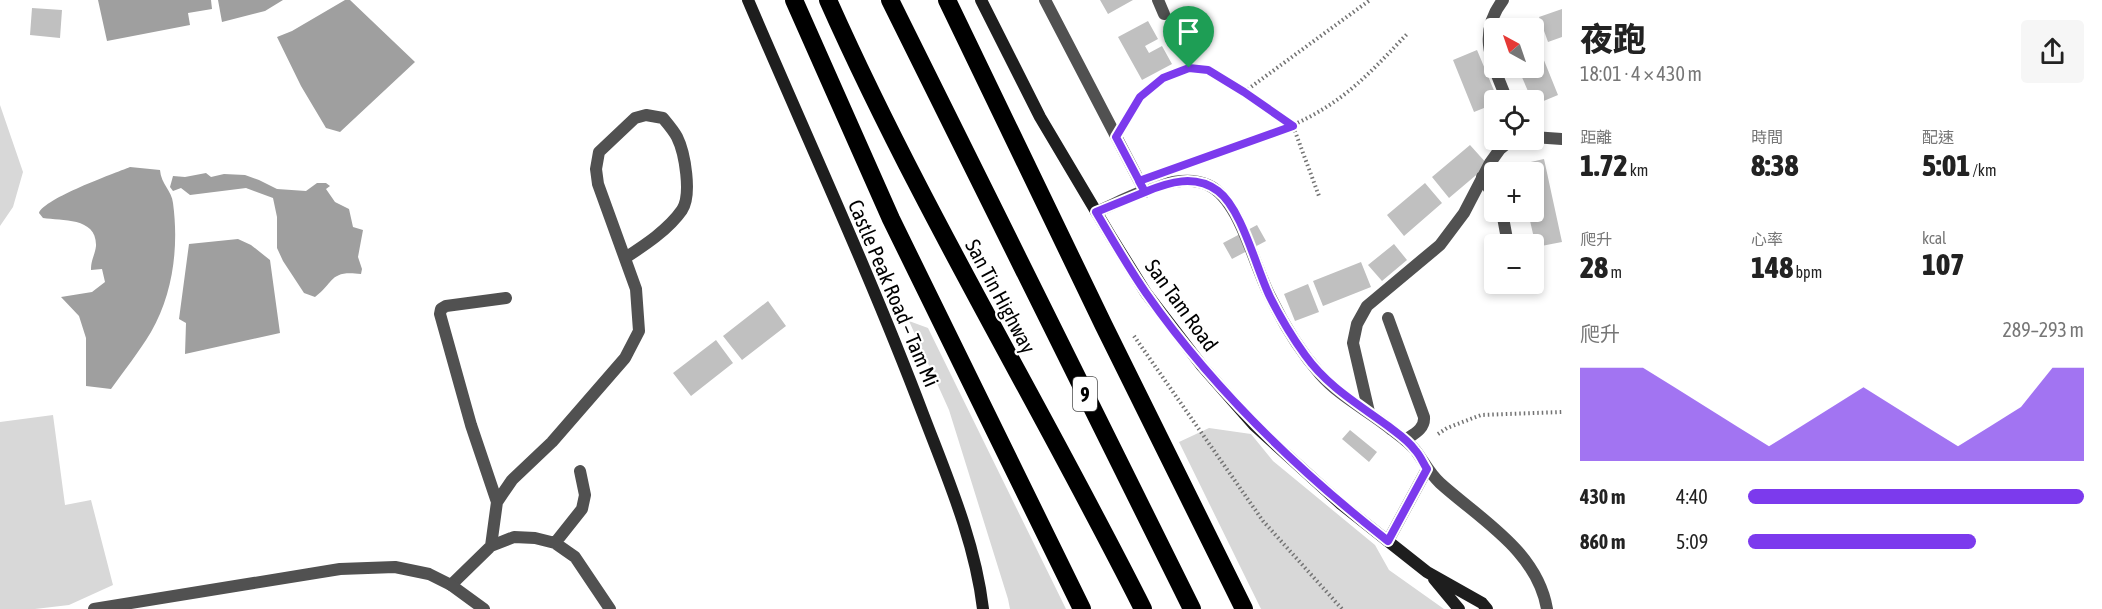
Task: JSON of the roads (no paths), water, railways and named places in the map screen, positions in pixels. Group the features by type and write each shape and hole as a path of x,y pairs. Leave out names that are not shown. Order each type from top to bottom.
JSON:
{"highway":[{"path":"794,0 891,219 1082,609"},
{"name":"San Tin Highway","path":"828,0 849,48 926,204 1143,609"},
{"name":"San Tin Highway","path":"890,0 1192,609"},
{"path":"947,0 1244,609"}],"street":[{"name":"Castle Peak Road – Tam Mi","path":"748,0 887,319 958,509 979,581 983,609"},
{"name":"San Tam Road","path":"981,0 1040,117 1096,212 1146,293 1202,366 1254,425 1308,476 1427,572 1482,603 1487,609"},
{"path":"1045,0 1145,192"},
{"path":"1158,0 1164,14"},
{"path":"1503,0 1497,8 1488,37 1488,49 1503,90"},
{"path":"496,502 512,480 552,442 625,358 639,331 636,289 598,184 596,169 599,152 635,118 646,116 663,118 678,138 688,180 684,208 653,239 625,258"},
{"path":"1544,137 1562,139"},
{"path":"1369,412 1353,343 1357,324 1367,306 1440,245 1464,213 1499,150"},
{"path":"1096,212 1162,184 1194,181 1209,185 1220,192 1232,205 1269,296 1305,356 1336,390 1369,412 1415,449 1427,469 1439,482 1513,545 1544,592 1547,609"},
{"path":"491,546 496,502 471,425 440,314 441,309 446,306 506,298"},
{"path":"1388,318 1424,417 1421,429 1405,440"},
{"path":"1388,541 1427,469"},
{"path":"555,543 582,509 585,495 580,471"},
{"path":"451,585 491,546 514,537 535,538 555,543 574,557 610,609"},
{"path":"94,609 340,569 395,567 429,574 451,585 484,609"},
{"name":"San Tam Road","path":"1427,572 1459,609"}]}
